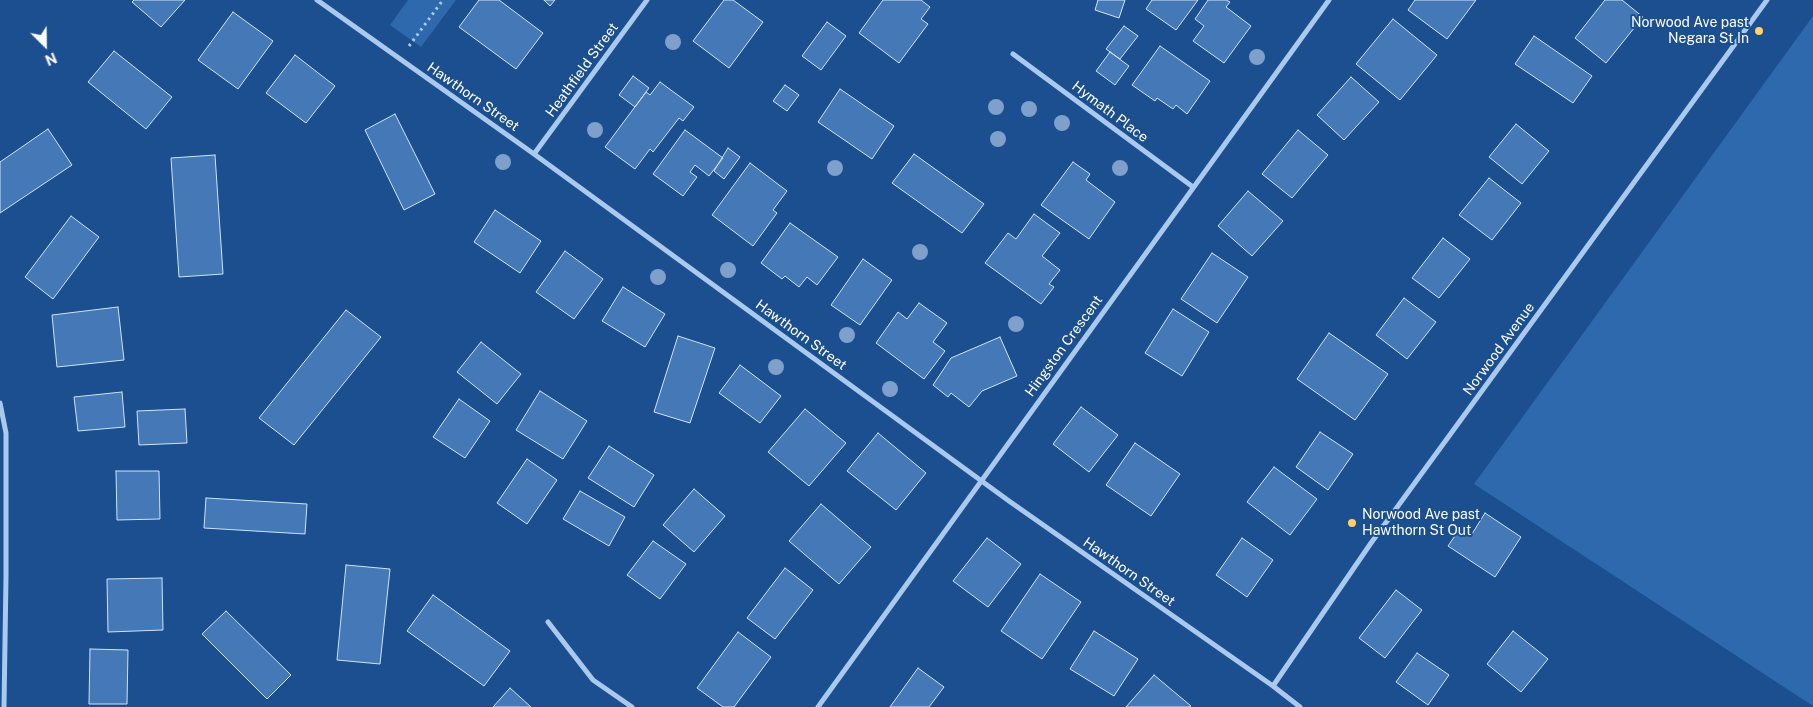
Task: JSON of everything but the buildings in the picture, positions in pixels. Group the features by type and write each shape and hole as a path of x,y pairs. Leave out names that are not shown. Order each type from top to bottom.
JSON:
{"street":[{"name":"Hawthorn Street","path":"317,0 534,154 981,480 1272,686"},
{"name":"Heathfield Street","path":"534,154 647,0"},
{"name":"Hingston Crescent","path":"818,707 1329,0"},
{"name":"Norwood Avenue","path":"1272,686 1372,543 1767,0"},
{"name":"Hymath Place","path":"1013,54 1193,187"},
{"path":"0,403 6,433 4,707"},
{"path":"0,576 6,577"},
{"path":"548,622 593,680 632,707"},
{"path":"1272,686 1300,707"}],"path":[{"path":"408,48 443,0"}],"shaded area":[{"path":"408,0 456,0 421,47 390,25"},
{"path":"1813,16 1813,706 1474,484"}],"place":[{"name":"Norwood Ave past Negara St In","path":"1759,31"},
{"name":"Norwood Ave past Hawthorn St Out","path":"1352,523"}]}
